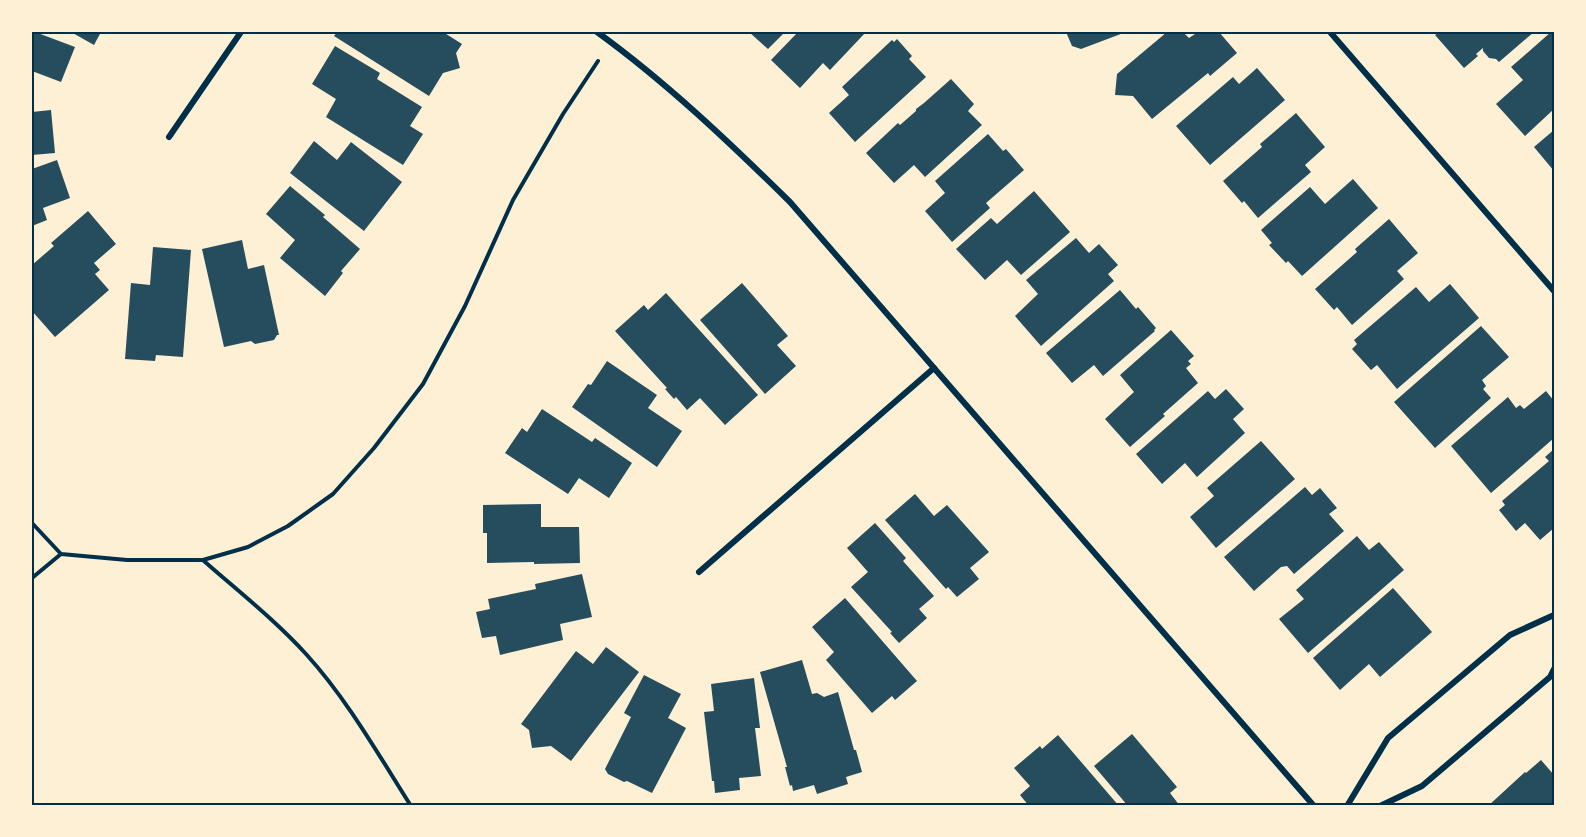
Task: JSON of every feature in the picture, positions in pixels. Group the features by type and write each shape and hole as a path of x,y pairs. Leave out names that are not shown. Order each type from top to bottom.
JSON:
{"street":[{"path":"169,137 241,32"},
{"path":"597,32 693,110 746,158 782,195 1314,806"},
{"path":"1330,32 1554,291"},
{"path":"699,572 934,368"},
{"path":"1347,806 1388,738 1510,635 1554,615"},
{"path":"1380,806 1422,786 1550,677 1554,669"}],"path":[{"path":"32,523 61,554 127,560 203,560 248,547 288,526 333,494 374,448 423,384 465,306 513,200 573,97 611,42"},
{"path":"32,578 61,554"},
{"path":"203,560 287,633 308,656 344,702 411,806"}],"building":[{"path":"32,32 75,47 61,82 32,71"},
{"path":"71,32 101,32 94,45"},
{"path":"337,32 443,32 462,44 456,53 460,68 443,73 429,96 334,36"},
{"path":"749,32 785,32 768,49"},
{"path":"798,32 866,32 830,70 823,63 800,88 771,60"},
{"path":"1066,32 1126,32 1081,49 1072,46"},
{"path":"1167,32 1183,32 1189,38 1198,32 1219,32 1237,53 1210,76 1208,73 1152,119 1133,96 1115,95 1117,74"},
{"path":"1440,32 1534,32 1499,62 1489,58 1483,48 1476,54 1478,56 1464,68 1435,35"},
{"path":"1551,32 1554,32 1554,109 1525,136 1496,104 1523,80 1511,67"},
{"path":"897,39 912,56 909,59 926,77 855,142 829,113 849,95 842,87 892,40 894,42"},
{"path":"335,46 380,73 377,79 422,107 410,126 423,134 403,165 326,117 336,99 312,84"},
{"path":"1257,68 1285,100 1210,165 1176,126 1233,77 1239,84"},
{"path":"951,79 974,104 968,111 982,125 925,177 914,165 894,183 866,153"},
{"path":"51,110 55,153 32,155 32,112"},
{"path":"1296,113 1325,147 1305,165 1311,172 1258,218 1223,181 1262,147 1260,144"},
{"path":"1554,130 1554,171 1534,147"},
{"path":"988,134 1003,151 1006,149 1024,170 986,203 990,208 952,242 925,211 945,193 935,181"},
{"path":"314,141 337,160 351,142 402,182 364,231 290,173"},
{"path":"57,160 70,198 43,208 47,220 32,226 32,169"},
{"path":"1353,179 1378,208 1302,276 1269,245 1272,243 1261,230 1310,187 1325,204"},
{"path":"290,186 325,215 323,217 360,249 341,271 343,273 325,296 280,258 295,240 266,214"},
{"path":"1034,191 1070,232 1021,275 1007,260 985,280 956,249 991,218 997,224"},
{"path":"88,211 116,244 94,263 100,270 95,274 109,290 55,337 32,311 32,265 54,246 51,243"},
{"path":"1389,219 1418,253 1397,271 1404,279 1352,325 1337,307 1334,310 1315,289 1357,252 1355,249"},
{"path":"1076,238 1089,253 1099,244 1118,265 1108,274 1114,281 1041,346 1015,316 1038,294 1026,280"},
{"path":"242,240 248,269 264,265 279,335 274,340 255,344 251,341 224,347 202,249"},
{"path":"153,247 191,250 183,357 156,355 155,361 125,359 131,283 150,285"},
{"path":"742,283 788,336 777,345 796,366 765,394 700,320"},
{"path":"1450,284 1479,318 1397,389 1377,365 1371,370 1352,349 1357,344 1354,340 1416,287 1429,302"},
{"path":"1120,290 1156,328 1155,331 1103,376 1094,365 1072,383 1046,353"},
{"path":"666,293 758,395 725,425 700,398 687,410 676,397 674,399 665,389 667,388 615,331 644,305 648,310"},
{"path":"1481,326 1509,357 1482,380 1486,386 1483,389 1491,398 1435,448 1394,402"},
{"path":"1171,330 1194,356 1188,361 1191,364 1186,368 1198,383 1130,447 1105,419 1134,392 1120,375"},
{"path":"607,361 657,395 648,408 682,431 657,467 572,407"},
{"path":"1226,389 1244,409 1233,419 1245,433 1197,477 1185,463 1162,484 1136,454 1208,391 1215,399"},
{"path":"1546,391 1554,401 1554,438 1491,493 1451,446 1508,397 1516,408 1520,405 1524,409"},
{"path":"542,409 592,442 595,438 632,463 609,498 579,478 568,494 505,453 522,428 527,432"},
{"path":"1261,441 1295,479 1216,548 1190,517 1214,496 1207,488"},
{"path":"1554,449 1554,528 1540,540 1525,523 1516,531 1499,510 1505,505 1502,501 1549,461 1545,457"},
{"path":"1305,487 1312,495 1320,488 1337,508 1329,514 1344,531 1294,574 1287,566 1281,567 1254,591 1224,557"},
{"path":"915,494 934,516 947,505 989,552 970,568 979,579 957,597 948,587 946,589 885,520"},
{"path":"541,504 541,527 579,527 580,563 487,563 487,533 483,533 483,505"},
{"path":"875,523 906,558 903,561 934,596 919,609 927,618 899,643 890,633 892,632 851,587 868,572 847,548"},
{"path":"1357,536 1369,550 1379,542 1404,570 1308,653 1279,619 1304,599 1296,590"},
{"path":"582,574 592,617 560,624 563,640 500,655 496,636 482,638 476,612 490,609 488,599 536,589 535,584"},
{"path":"1393,588 1432,632 1380,677 1369,664 1340,690 1313,658"},
{"path":"845,598 917,681 895,700 892,696 872,713 826,660 834,652 812,627"},
{"path":"606,647 639,672 571,761 551,746 532,748 529,730 521,724 576,651 593,664"},
{"path":"802,660 812,694 817,693 824,697 838,692 862,772 846,777 848,784 817,794 814,785 793,791 792,785 790,786 785,767 787,767 760,672"},
{"path":"644,675 681,694 668,718 686,728 652,793 608,774 605,769 631,717 624,713"},
{"path":"754,678 760,728 755,728 761,776 739,778 740,790 715,793 704,712 714,711 711,684"},
{"path":"1132,734 1177,787 1170,793 1180,806 1128,806 1094,766"},
{"path":"1058,735 1119,806 1029,806 1020,795 1030,786 1014,768 1040,746 1042,749"},
{"path":"1541,760 1554,775 1554,806 1488,806 1525,772"}]}
